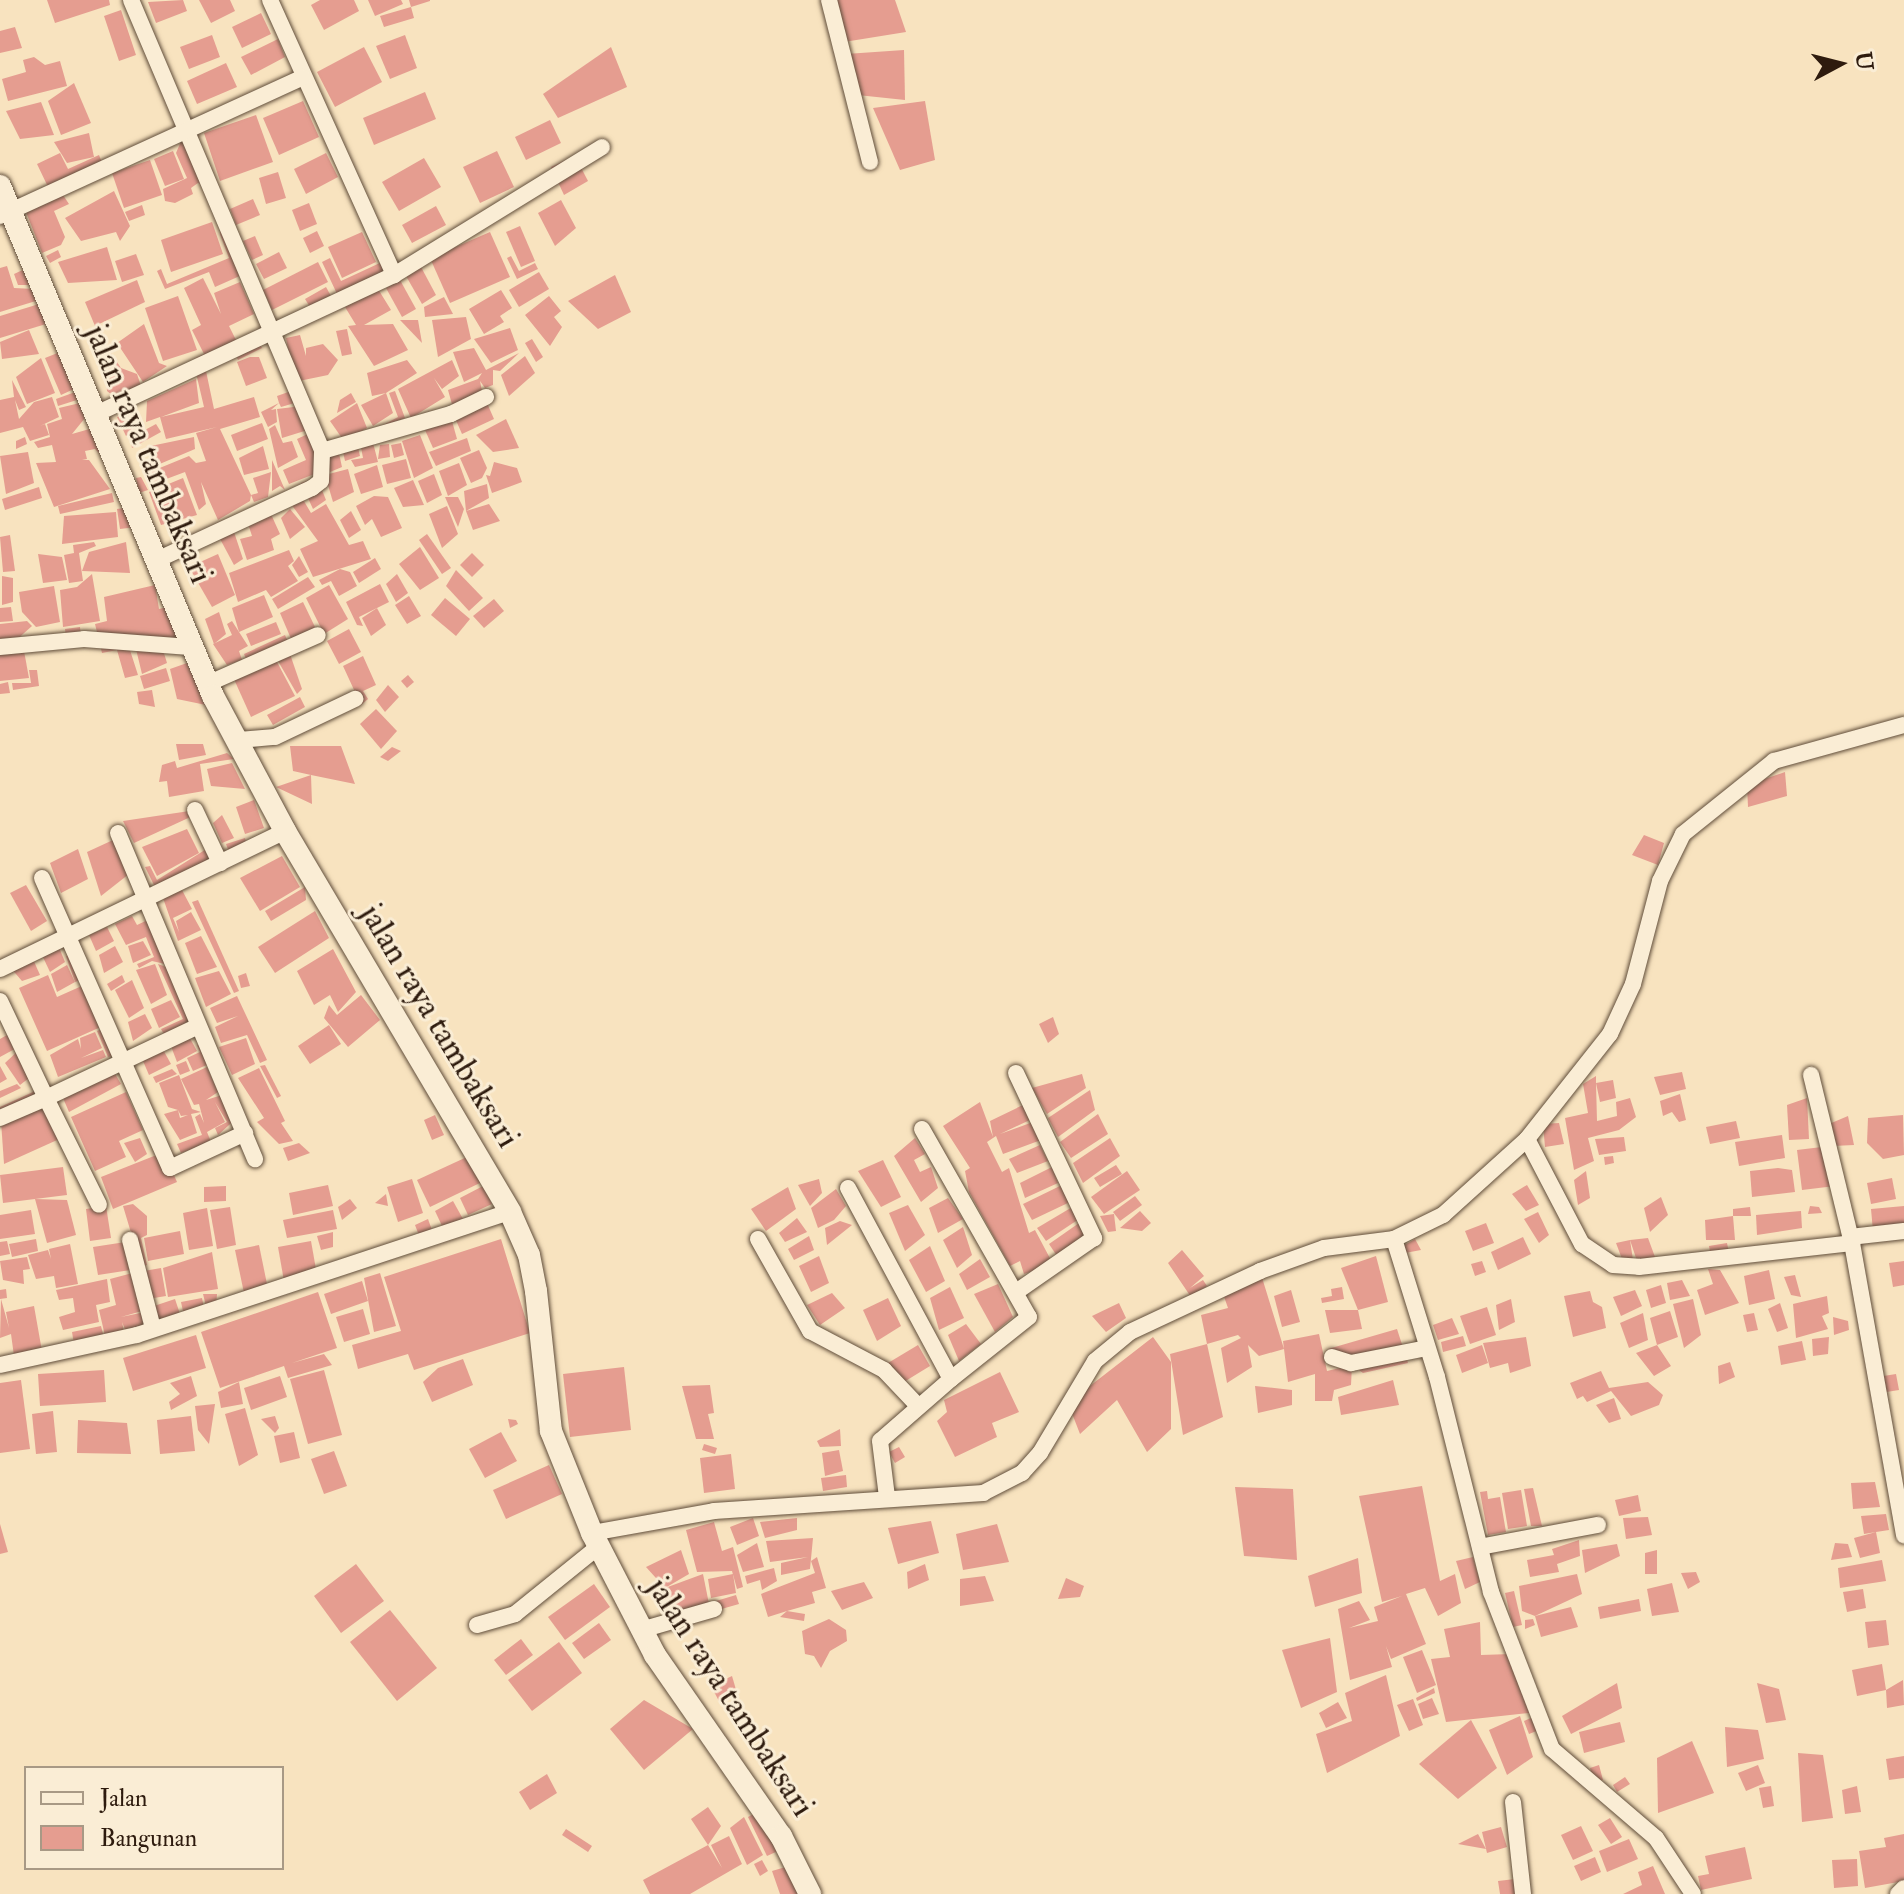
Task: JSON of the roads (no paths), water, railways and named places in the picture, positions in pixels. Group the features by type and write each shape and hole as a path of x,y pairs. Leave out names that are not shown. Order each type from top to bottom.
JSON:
{"street":[{"path":"131,0 322,451 321,481 312,488 159,559"},
{"path":"270,0 394,275"},
{"path":"829,0 870,162"},
{"path":"6,214 188,133 303,77"},
{"path":"98,413 394,275 602,147"},
{"name":"jalan raya tambaksari","path":"0,186 6,214 98,413 139,527 159,559 190,647 207,684 285,831 510,1212 529,1255 536,1291 551,1431 595,1540 641,1630 781,1836 810,1894"},
{"path":"322,451 451,414 486,397"},
{"path":"207,684 318,635"},
{"path":"0,647 84,639 190,647"},
{"path":"239,740 275,737 355,699"},
{"path":"477,1625 515,1614 595,1540 714,1511 887,1497 952,1499 1004,1484 1040,1453 1095,1361 1121,1338 1273,1266 1324,1248 1394,1239 1443,1215 1527,1139 1624,1010 1660,881 1683,834 1774,761 1904,725"},
{"path":"195,810 220,863"},
{"path":"0,969 285,831"},
{"path":"118,833 255,1159"},
{"path":"42,878 170,1168 245,1133"},
{"path":"0,1001 99,1205"},
{"path":"0,1118 198,1026"},
{"path":"1016,1073 1094,1238 1016,1292"},
{"path":"1811,1075 1851,1240 1904,1535"},
{"path":"887,1497 880,1441 951,1379 1026,1323 1029,1317 922,1129"},
{"path":"1527,1139 1582,1244 1613,1265 1639,1267 1904,1231"},
{"path":"848,1188 951,1379"},
{"path":"0,1365 153,1328 318,1279 510,1212"},
{"path":"758,1239 810,1331 884,1370 918,1406"},
{"path":"1394,1239 1514,1661 1552,1749 1656,1838 1693,1894"},
{"path":"130,1240 153,1328"},
{"path":"1332,1357 1362,1362 1427,1348"},
{"path":"1480,1547 1598,1525"},
{"path":"641,1630 714,1609"},
{"path":"1513,1802 1523,1894"},
{"path":"1898,1894 1904,1888"}]}
